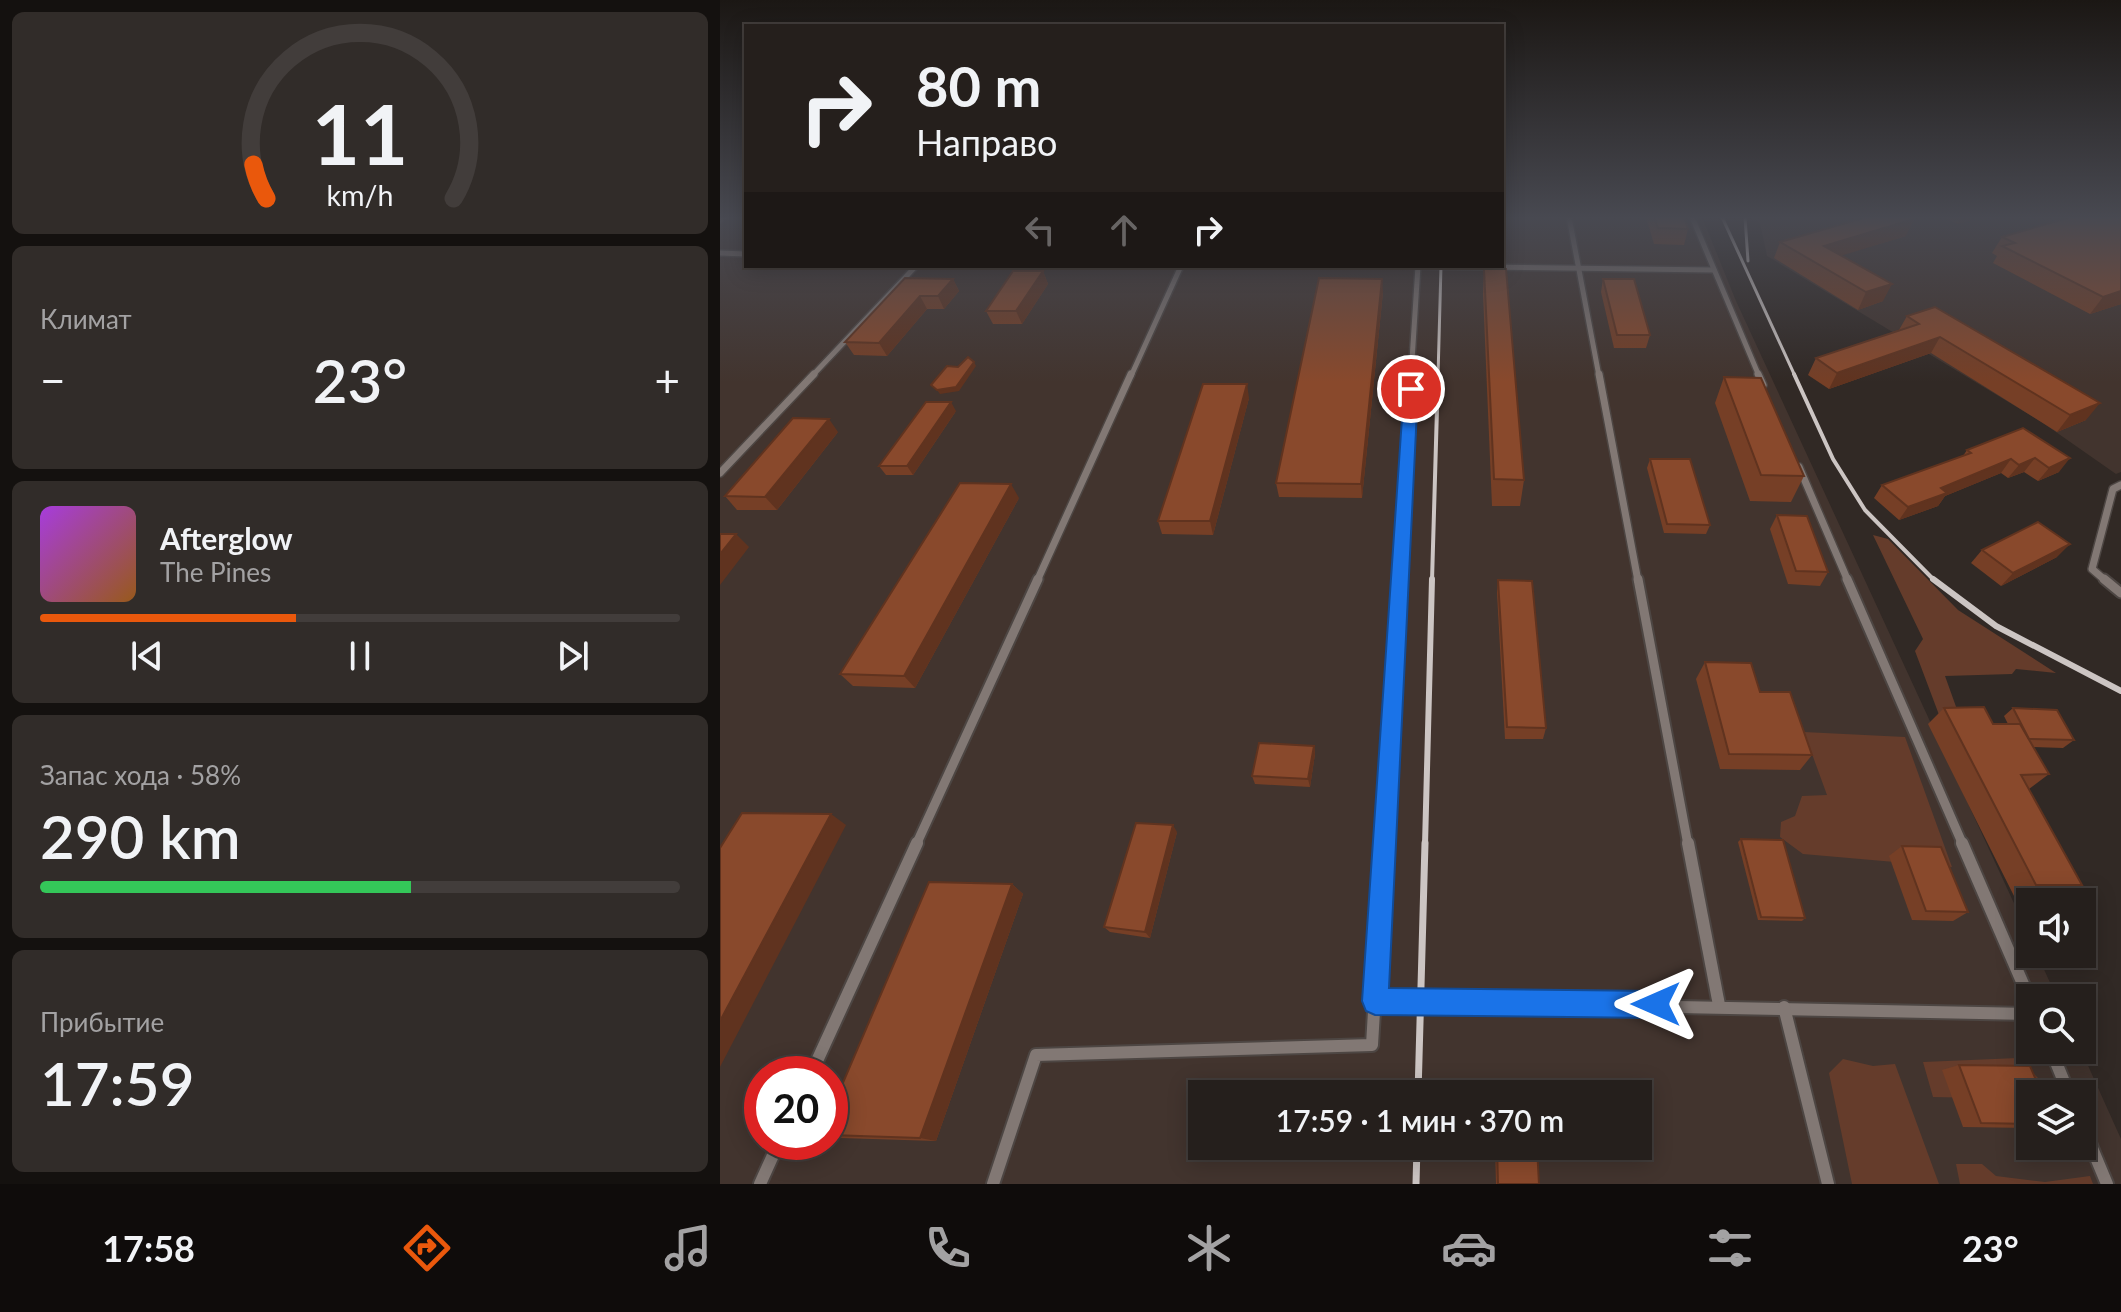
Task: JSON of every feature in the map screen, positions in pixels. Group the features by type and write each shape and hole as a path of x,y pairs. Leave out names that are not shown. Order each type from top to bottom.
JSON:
{"lane":[{"path":"720,473 910,272"},
{"path":"819,1056 1178,272"},
{"path":"993,1184 1036,1055 1372,1045 1418,272"},
{"path":"1578,272 1719,1005"},
{"path":"1715,272 1771,402"},
{"path":"1796,460 2023,984"},
{"path":"2121,485 2113,489 2092,569 2121,593"},
{"path":"1375,1001 1719,1005 2016,1014"},
{"path":"1784,1007 1828,1184"},
{"path":"2096,1158 2107,1184"},
{"path":"760,1184 771,1160"}],"shaded area":[{"path":"720,272 1724,272 2016,908 2016,968 2043,968 2051,984 2016,984 2016,1064 2087,1064 2094,1080 2016,1080 2016,1160 2096,1160 2096,1083 2121,1139 2121,1184 720,1184"},
{"path":"1794,272 2121,272 2121,472 2116,474 2043,423"},
{"path":"1873,535 1888,539 1958,610 2056,673 2016,669 2012,674 1945,676 1959,715 1947,736 1915,651 1923,639"},
{"path":"1804,732 1905,737 1952,867 1803,854 1780,837 1781,822 1795,816 1802,796 1827,795"},
{"path":"2016,1058 2016,1064 2024,1064 2040,1080 2016,1080 2016,1099 1933,1097 1923,1062"},
{"path":"1843,1059 1873,1066 1895,1064 1939,1184 1852,1184 1829,1073"},
{"path":"1956,1164 1982,1164 1996,1176 2045,1182 2090,1176 2093,1184 1960,1184"}],"building":[{"path":"1012,272 1042,272 1016,311 986,311"},
{"path":"1484,272 1506,272 1524,480 1494,479"},
{"path":"1832,272 1871,272 1892,284 1866,292"},
{"path":"2054,272 2121,272 2121,291 2103,297"},
{"path":"905,278 953,279 938,296 920,296 879,343 845,342"},
{"path":"1319,278 1382,279 1361,484 1276,483"},
{"path":"1603,279 1634,279 1650,335 1617,335"},
{"path":"1935,307 2100,403 2070,415 1940,337 1837,373 1816,358 1919,324 1907,316"},
{"path":"968,357 974,362 956,387 937,390 931,385 947,366 958,367"},
{"path":"1724,377 1761,378 1804,476 1761,475"},
{"path":"1203,384 1247,384 1210,521 1158,521"},
{"path":"926,402 951,402 907,466 879,466"},
{"path":"793,418 829,419 765,497 725,496"},
{"path":"2023,428 2070,458 2049,468 2035,458 2019,465 2011,459 1941,488 1947,493 1908,507 1882,485 1971,453 1967,450"},
{"path":"1650,459 1690,459 1710,525 1667,524"},
{"path":"960,483 1011,484 904,676 840,674"},
{"path":"1777,515 1807,516 1828,572 1796,571"},
{"path":"2038,522 2070,544 2013,573 1982,550"},
{"path":"720,534 736,534 720,554"},
{"path":"1498,580 1532,581 1546,728 1507,727"},
{"path":"1705,662 1751,663 1760,692 1790,692 1812,755 1729,754"},
{"path":"1984,707 1993,724 2020,724 2049,774 2021,775 2082,885 2036,885 1944,708"},
{"path":"2013,708 2057,710 2074,740 2029,739"},
{"path":"1259,743 1314,746 1308,779 1252,776"},
{"path":"742,813 831,814 720,1021 720,848"},
{"path":"1136,823 1173,825 1145,932 1104,927"},
{"path":"1741,839 1783,840 1805,918 1761,917"},
{"path":"1902,846 1941,847 1968,912 1926,911"},
{"path":"929,882 1012,884 920,1138 848,1136 848,1071"},
{"path":"1959,1065 2030,1066 2036,1080 2016,1080 2016,1124 1981,1123"},
{"path":"1497,1160 1538,1160 1539,1184 1498,1184"}],"railway":[{"path":"1438,376 1441,272"},
{"path":"1747,272 1795,376"},
{"path":"1432,581 1438,374"},
{"path":"1794,374 1833,459 1865,510 1933,579"},
{"path":"1425,845 1432,579"},
{"path":"1933,579 1996,626 2121,691"},
{"path":"1418,1080 1425,843"},
{"path":"1416,1184 1417,1160"}],"route":[{"path":"1411,389 1375,1001 1656,1004"}]}
